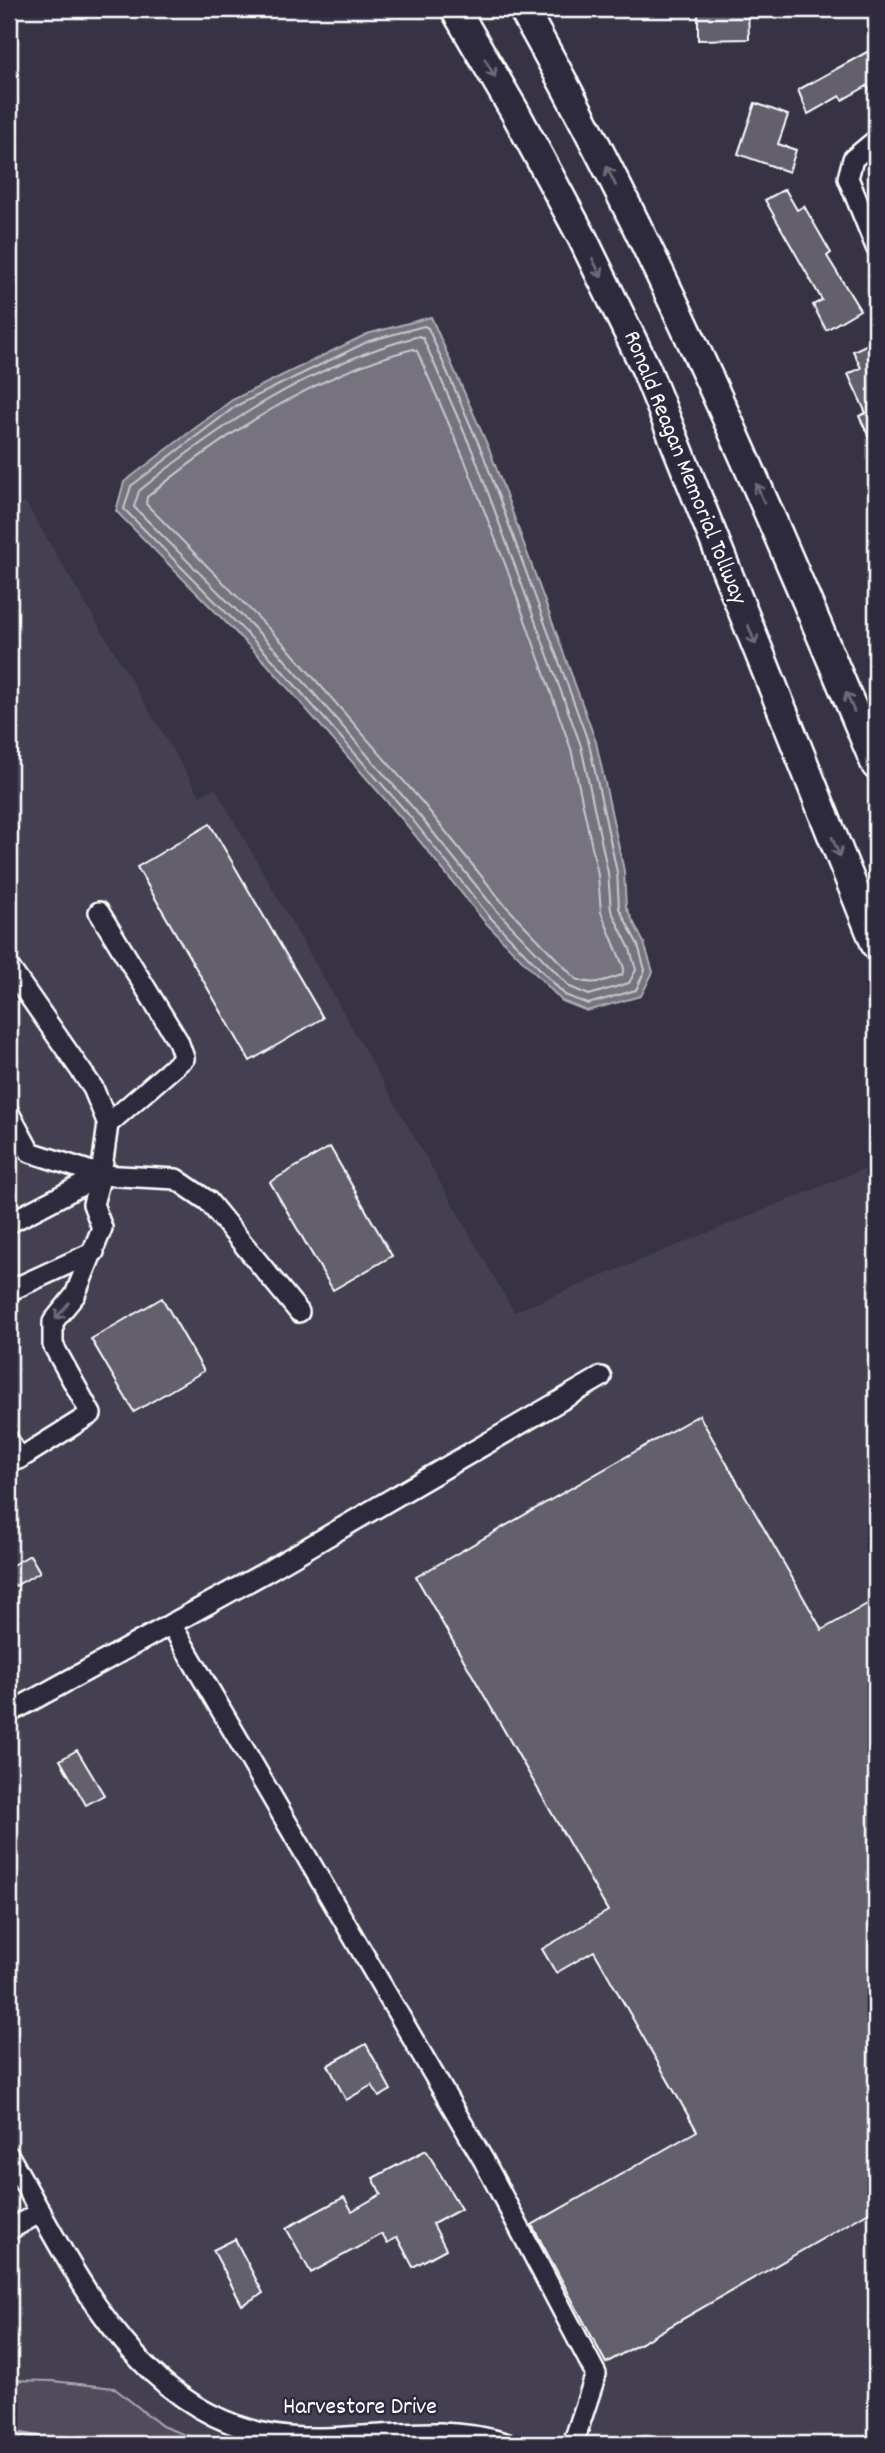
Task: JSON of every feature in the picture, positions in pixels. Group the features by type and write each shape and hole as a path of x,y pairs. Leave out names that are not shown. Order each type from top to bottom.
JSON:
{"highway":[{"name":"Ronald Reagan Memorial Tollway","path":"455,9 552,181 646,369 876,945"},
{"path":"523,9 568,90 695,350 791,562 876,765"}],"street":[{"path":"876,140 859,152 848,172 850,187 876,247"},
{"path":"99,912 178,1041 184,1058 108,1124"},
{"path":"9,967 93,1088 108,1124 102,1175 93,1204 102,1228 75,1295 53,1321 53,1345 91,1414 19,1459 9,1441"},
{"path":"9,1113 30,1152 102,1175 176,1180 208,1202 299,1312"},
{"path":"9,1223 102,1175"},
{"path":"9,1291 94,1252"},
{"path":"9,1713 171,1624 601,1377"},
{"path":"171,1624 484,2161 596,2374 573,2444"},
{"name":"Harvestore Drive","path":"9,2156 117,2337 165,2385 214,2415 249,2428 301,2438 431,2431 490,2438 508,2444"},
{"path":"9,2230 41,2212"}],"shaded area":[{"path":"25,502 200,796 215,788 514,1312 876,1164 876,2444 9,2444 9,511"},
{"path":"9,2380 53,2381 114,2388 162,2426 208,2444 9,2444"}],"water":[{"path":"431,317 490,451 596,742 624,871 626,907 644,943 653,972 641,996 587,1011 562,1001 484,921 402,819 267,664 116,511 124,482 232,400 367,334"}],"building":[{"path":"748,9 749,39 698,40 698,11"},
{"path":"876,47 876,102 867,86 842,100 840,96 808,114 798,90"},
{"path":"755,103 788,115 778,144 796,150 789,172 738,154"},
{"path":"785,189 797,210 804,206 831,253 827,256 860,310 826,330 813,305 822,300 765,200"},
{"path":"872,342 876,352 876,452 859,416 866,413 848,374 861,368 853,351"},
{"path":"210,824 323,1018 250,1061 137,867"},
{"path":"330,1147 392,1256 333,1290 270,1182"},
{"path":"162,1298 204,1371 134,1412 91,1339"},
{"path":"699,1415 822,1630 867,1604 876,1620 876,2208 606,2363 532,2225 697,2131 594,1951 556,1973 542,1949 608,1911 416,1577"},
{"path":"30,1555 40,1572 15,1586 9,1576 9,1567"},
{"path":"77,1750 104,1795 86,1805 60,1760"},
{"path":"366,2044 391,2090 379,2097 372,2085 346,2100 328,2065"},
{"path":"426,2150 461,2209 433,2224 446,2249 413,2267 397,2237 387,2243 382,2234 311,2273 286,2228 344,2197 352,2211 381,2194 373,2178"},
{"path":"235,2239 263,2293 242,2305 213,2250"}],"waterway":[{"path":"9,2432 71,2444"}]}
